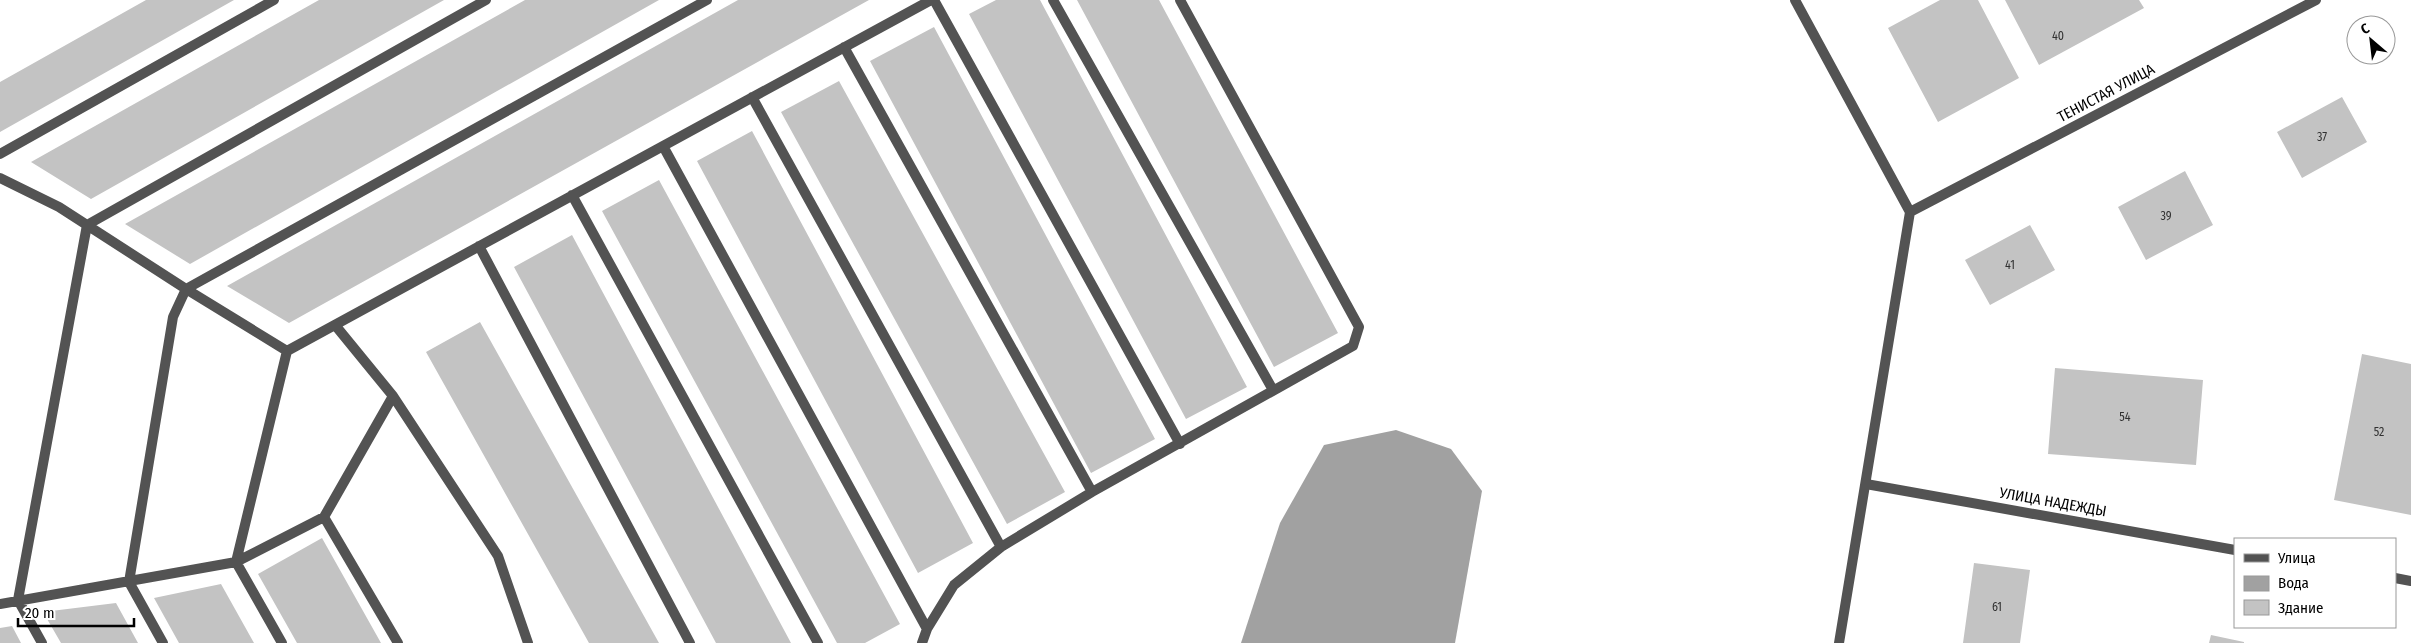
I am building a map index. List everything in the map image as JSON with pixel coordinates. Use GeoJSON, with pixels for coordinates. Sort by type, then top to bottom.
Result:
{"type":"FeatureCollection","features":[{"type":"Feature","properties":{"kind":"street"},"geometry":{"type":"LineString","coordinates":[[0,154],[274,0]]}},
{"type":"Feature","properties":{"kind":"street"},"geometry":{"type":"LineString","coordinates":[[87,225],[486,0]]}},
{"type":"Feature","properties":{"kind":"street"},"geometry":{"type":"LineString","coordinates":[[163,643],[129,582],[173,316],[186,290],[707,0]]}},
{"type":"Feature","properties":{"kind":"street"},"geometry":{"type":"LineString","coordinates":[[282,643],[236,562],[287,351],[933,0],[1180,444]]}},
{"type":"Feature","properties":{"kind":"street"},"geometry":{"type":"LineString","coordinates":[[1053,0],[1273,390]]}},
{"type":"Feature","properties":{"kind":"street"},"geometry":{"type":"LineString","coordinates":[[922,643],[927,629],[954,585],[1001,547],[1092,492],[1353,346],[1359,327],[1180,0]]}},
{"type":"Feature","properties":{"kind":"street"},"geometry":{"type":"LineString","coordinates":[[1795,0],[1910,212],[1839,643]]}},
{"type":"Feature","properties":{"kind":"street","name":"ТЕНИСТАЯ УЛИЦА"},"geometry":{"type":"LineString","coordinates":[[1910,212],[2316,0]]}},
{"type":"Feature","properties":{"kind":"street"},"geometry":{"type":"LineString","coordinates":[[844,47],[1092,492]]}},
{"type":"Feature","properties":{"kind":"street"},"geometry":{"type":"LineString","coordinates":[[752,97],[1001,547]]}},
{"type":"Feature","properties":{"kind":"street"},"geometry":{"type":"LineString","coordinates":[[663,146],[927,629]]}},
{"type":"Feature","properties":{"kind":"street"},"geometry":{"type":"LineString","coordinates":[[0,178],[60,207],[186,290],[287,351]]}},
{"type":"Feature","properties":{"kind":"street"},"geometry":{"type":"LineString","coordinates":[[572,195],[818,643]]}},
{"type":"Feature","properties":{"kind":"street"},"geometry":{"type":"LineString","coordinates":[[42,643],[18,600],[87,225]]}},
{"type":"Feature","properties":{"kind":"street"},"geometry":{"type":"LineString","coordinates":[[479,246],[690,643]]}},
{"type":"Feature","properties":{"kind":"street"},"geometry":{"type":"LineString","coordinates":[[335,325],[393,396],[498,556],[528,643]]}},
{"type":"Feature","properties":{"kind":"street"},"geometry":{"type":"LineString","coordinates":[[0,604],[236,562],[324,517],[393,396]]}},
{"type":"Feature","properties":{"kind":"street","name":"УЛИЦА НАДЕЖДЫ"},"geometry":{"type":"LineString","coordinates":[[1866,484],[2234,550]]}},
{"type":"Feature","properties":{"kind":"street"},"geometry":{"type":"LineString","coordinates":[[324,517],[398,643]]}},
{"type":"Feature","properties":{"kind":"street"},"geometry":{"type":"LineString","coordinates":[[2396,578],[2411,581]]}},
{"type":"Feature","properties":{"kind":"water"},"geometry":{"type":"Polygon","coordinates":[[[1396,430],[1451,449],[1482,491],[1455,643],[1241,643],[1280,523],[1324,445],[1396,430]]]}},
{"type":"Feature","properties":{"kind":"building"},"geometry":{"type":"Polygon","coordinates":[[[146,0],[234,0],[0,132],[0,82],[146,0]]]}},
{"type":"Feature","properties":{"kind":"building"},"geometry":{"type":"Polygon","coordinates":[[[319,0],[444,0],[91,199],[31,162],[319,0]]]}},
{"type":"Feature","properties":{"kind":"building"},"geometry":{"type":"Polygon","coordinates":[[[525,0],[659,0],[190,264],[125,224],[525,0]]]}},
{"type":"Feature","properties":{"kind":"building"},"geometry":{"type":"Polygon","coordinates":[[[738,0],[869,0],[289,323],[227,286],[738,0]]]}},
{"type":"Feature","properties":{"kind":"building"},"geometry":{"type":"Polygon","coordinates":[[[996,0],[1040,0],[1247,387],[1186,419],[969,14],[996,0]]]}},
{"type":"Feature","properties":{"kind":"building"},"geometry":{"type":"Polygon","coordinates":[[[1077,0],[1159,0],[1338,333],[1274,367],[1077,0]]]}},
{"type":"Feature","properties":{"kind":"building"},"geometry":{"type":"Polygon","coordinates":[[[1940,0],[1978,0],[2019,78],[1938,122],[1888,28],[1940,0]]]}},
{"type":"Feature","properties":{"kind":"building"},"geometry":{"type":"Polygon","coordinates":[[[2005,0],[2139,0],[2144,8],[2039,65],[2005,0]]]}},
{"type":"Feature","properties":{"kind":"building"},"geometry":{"type":"Polygon","coordinates":[[[934,27],[1155,439],[1091,473],[870,61],[934,27]]]}},
{"type":"Feature","properties":{"kind":"building"},"geometry":{"type":"Polygon","coordinates":[[[839,81],[1065,492],[1007,524],[781,112],[839,81]]]}},
{"type":"Feature","properties":{"kind":"building"},"geometry":{"type":"Polygon","coordinates":[[[2342,97],[2367,142],[2302,178],[2277,132],[2342,97]]]}},
{"type":"Feature","properties":{"kind":"building"},"geometry":{"type":"Polygon","coordinates":[[[752,131],[973,543],[918,573],[697,161],[752,131]]]}},
{"type":"Feature","properties":{"kind":"building"},"geometry":{"type":"Polygon","coordinates":[[[2185,171],[2213,225],[2146,260],[2118,207],[2185,171]]]}},
{"type":"Feature","properties":{"kind":"building"},"geometry":{"type":"Polygon","coordinates":[[[659,180],[900,624],[865,643],[837,643],[602,211],[659,180]]]}},
{"type":"Feature","properties":{"kind":"building"},"geometry":{"type":"Polygon","coordinates":[[[2030,225],[2055,270],[1990,305],[1965,260],[2030,225]]]}},
{"type":"Feature","properties":{"kind":"building"},"geometry":{"type":"Polygon","coordinates":[[[572,235],[791,643],[716,643],[514,267],[572,235]]]}},
{"type":"Feature","properties":{"kind":"building"},"geometry":{"type":"Polygon","coordinates":[[[480,322],[659,643],[589,643],[426,352],[480,322]]]}},
{"type":"Feature","properties":{"kind":"building"},"geometry":{"type":"Polygon","coordinates":[[[2362,354],[2411,364],[2411,515],[2334,500],[2362,354]]]}},
{"type":"Feature","properties":{"kind":"building"},"geometry":{"type":"Polygon","coordinates":[[[2055,368],[2203,380],[2196,465],[2048,454],[2055,368]]]}},
{"type":"Feature","properties":{"kind":"building"},"geometry":{"type":"Polygon","coordinates":[[[322,538],[381,643],[297,643],[258,574],[322,538]]]}},
{"type":"Feature","properties":{"kind":"building"},"geometry":{"type":"Polygon","coordinates":[[[1974,563],[2030,570],[2020,643],[1963,643],[1974,563]]]}},
{"type":"Feature","properties":{"kind":"building"},"geometry":{"type":"Polygon","coordinates":[[[221,584],[254,643],[179,643],[154,598],[221,584]]]}},
{"type":"Feature","properties":{"kind":"building"},"geometry":{"type":"Polygon","coordinates":[[[116,603],[138,643],[61,643],[43,612],[116,603]]]}},
{"type":"Feature","properties":{"kind":"building"},"geometry":{"type":"Polygon","coordinates":[[[12,626],[21,643],[0,643],[0,628],[12,626]]]}},
{"type":"Feature","properties":{"kind":"building"},"geometry":{"type":"Polygon","coordinates":[[[2211,635],[2244,642],[2244,643],[2209,643],[2211,635]]]}}]}
